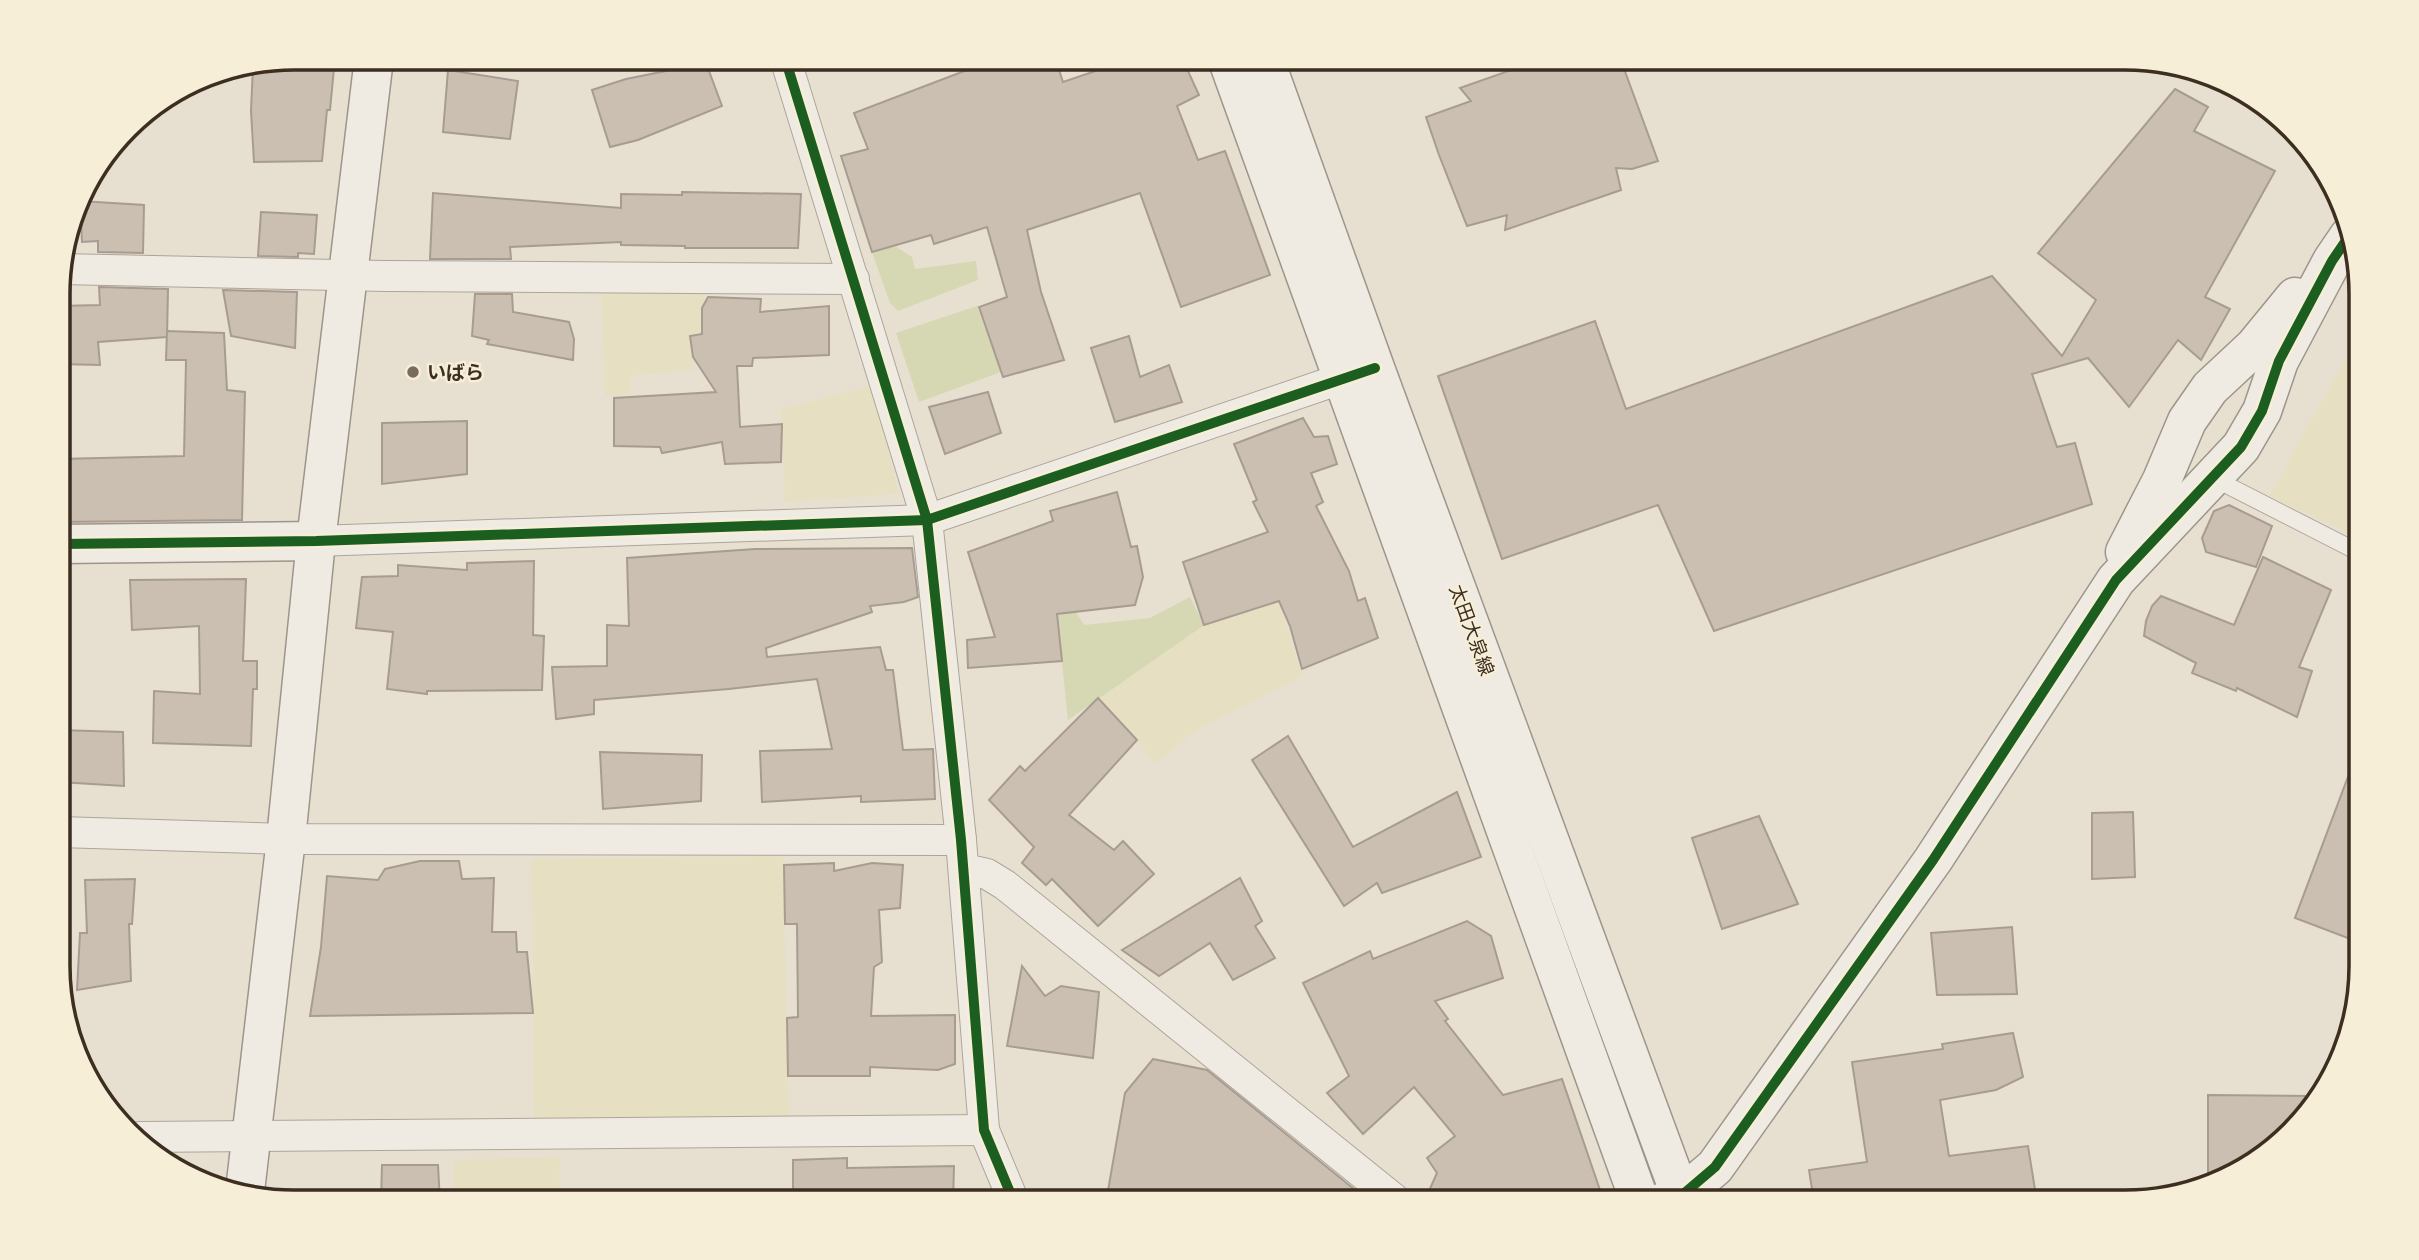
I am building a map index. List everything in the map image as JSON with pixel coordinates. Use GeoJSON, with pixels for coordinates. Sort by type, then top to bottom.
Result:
{"type":"FeatureCollection","features":[{"type":"Feature","properties":{"kind":"street"},"geometry":{"type":"LineString","coordinates":[[246,1184],[286,839],[316,541],[373,70]]}},
{"type":"Feature","properties":{"kind":"street"},"geometry":{"type":"LineString","coordinates":[[789,70],[927,520],[963,855],[984,1130],[1009,1190]]}},
{"type":"Feature","properties":{"kind":"street","name":"太田大泉線"},"geometry":{"type":"LineString","coordinates":[[1232,70],[1358,373],[1671,1190]]}},
{"type":"Feature","properties":{"kind":"street","name":"太田大泉線"},"geometry":{"type":"LineString","coordinates":[[1268,70],[1358,373],[1636,1190]]}},
{"type":"Feature","properties":{"kind":"street"},"geometry":{"type":"LineString","coordinates":[[1687,1190],[1715,1167],[1933,860],[2116,580],[2241,447],[2262,411],[2279,361],[2340,248]]}},
{"type":"Feature","properties":{"kind":"street"},"geometry":{"type":"LineString","coordinates":[[2116,580],[2127,545],[2162,480],[2187,421],[2210,387],[2253,347],[2340,248]]}},
{"type":"Feature","properties":{"kind":"street"},"geometry":{"type":"LineString","coordinates":[[71,269],[348,275],[854,279]]}},
{"type":"Feature","properties":{"kind":"street"},"geometry":{"type":"LineString","coordinates":[[70,544],[316,541],[927,520],[1358,373]]}},
{"type":"Feature","properties":{"kind":"street"},"geometry":{"type":"LineString","coordinates":[[70,832],[963,855],[1005,885],[1383,1190]]}},
{"type":"Feature","properties":{"kind":"street"},"geometry":{"type":"LineString","coordinates":[[150,1137],[984,1130]]}},
{"type":"Feature","properties":{"kind":"lane"},"geometry":{"type":"LineString","coordinates":[[2213,478],[2349,548]]}},
{"type":"Feature","properties":{"kind":"shaded area"},"geometry":{"type":"Polygon","coordinates":[[[601,288],[706,290],[702,334],[690,337],[694,370],[631,376],[631,394],[605,396],[601,288]]]}},
{"type":"Feature","properties":{"kind":"shaded area"},"geometry":{"type":"Polygon","coordinates":[[[2349,353],[2349,533],[2269,496],[2349,353]]]}},
{"type":"Feature","properties":{"kind":"shaded area"},"geometry":{"type":"Polygon","coordinates":[[[872,386],[899,494],[785,502],[781,409],[872,386]]]}},
{"type":"Feature","properties":{"kind":"shaded area"},"geometry":{"type":"Polygon","coordinates":[[[1279,602],[1302,676],[1195,731],[1155,764],[1098,698],[1204,625],[1279,602]]]}},
{"type":"Feature","properties":{"kind":"shaded area"},"geometry":{"type":"Polygon","coordinates":[[[783,856],[789,1117],[534,1120],[531,859],[783,856]]]}},
{"type":"Feature","properties":{"kind":"shaded area"},"geometry":{"type":"Polygon","coordinates":[[[560,1157],[559,1190],[454,1190],[453,1160],[560,1157]]]}},
{"type":"Feature","properties":{"kind":"green space"},"geometry":{"type":"Polygon","coordinates":[[[895,246],[912,257],[915,269],[976,261],[978,280],[898,311],[890,303],[872,252],[895,246]]]}},
{"type":"Feature","properties":{"kind":"green space"},"geometry":{"type":"Polygon","coordinates":[[[977,306],[1001,372],[919,402],[896,333],[977,306]]]}},
{"type":"Feature","properties":{"kind":"green space"},"geometry":{"type":"Polygon","coordinates":[[[1190,597],[1204,625],[1068,720],[1057,615],[1076,612],[1084,625],[1150,618],[1190,597]]]}},
{"type":"Feature","properties":{"kind":"building"},"geometry":{"type":"Polygon","coordinates":[[[279,70],[334,70],[322,161],[254,162],[251,111],[253,74],[279,70]]]}},
{"type":"Feature","properties":{"kind":"building"},"geometry":{"type":"Polygon","coordinates":[[[448,70],[518,81],[510,139],[443,132],[448,70]]]}},
{"type":"Feature","properties":{"kind":"building"},"geometry":{"type":"Polygon","coordinates":[[[671,70],[709,70],[722,106],[638,140],[610,147],[592,90],[626,79],[671,70]]]}},
{"type":"Feature","properties":{"kind":"building"},"geometry":{"type":"Polygon","coordinates":[[[967,70],[1059,70],[1063,82],[1098,70],[1188,70],[1199,95],[1177,106],[1198,160],[1225,151],[1270,275],[1181,307],[1140,193],[1027,230],[1041,292],[1064,360],[1003,377],[979,307],[1007,297],[987,227],[934,244],[931,235],[872,252],[841,156],[868,149],[854,113],[967,70]]]}},
{"type":"Feature","properties":{"kind":"building"},"geometry":{"type":"Polygon","coordinates":[[[1511,70],[1624,70],[1658,161],[1632,169],[1616,168],[1621,190],[1505,230],[1507,215],[1467,226],[1426,117],[1471,101],[1460,88],[1511,70]]]}},
{"type":"Feature","properties":{"kind":"building"},"geometry":{"type":"Polygon","coordinates":[[[2175,89],[2208,107],[2194,131],[2275,171],[2205,297],[2230,309],[2201,360],[2178,340],[2129,407],[2088,358],[2032,374],[2057,447],[2075,443],[2092,504],[1714,631],[1658,505],[1502,559],[1438,376],[1595,321],[1626,409],[1992,276],[2062,356],[2096,300],[2038,253],[2175,89]]]}},
{"type":"Feature","properties":{"kind":"building"},"geometry":{"type":"Polygon","coordinates":[[[682,192],[801,194],[798,248],[685,248],[621,245],[621,242],[510,247],[511,259],[430,259],[433,193],[621,208],[621,194],[682,195],[682,192]]]}},
{"type":"Feature","properties":{"kind":"building"},"geometry":{"type":"Polygon","coordinates":[[[90,202],[144,205],[143,253],[98,252],[98,241],[82,242],[81,226],[90,202]]]}},
{"type":"Feature","properties":{"kind":"building"},"geometry":{"type":"Polygon","coordinates":[[[261,212],[317,215],[314,254],[298,253],[298,257],[258,256],[261,212]]]}},
{"type":"Feature","properties":{"kind":"building"},"geometry":{"type":"Polygon","coordinates":[[[99,287],[168,289],[167,337],[98,342],[100,365],[70,364],[70,306],[100,305],[99,287]]]}},
{"type":"Feature","properties":{"kind":"building"},"geometry":{"type":"Polygon","coordinates":[[[223,290],[297,292],[295,348],[231,336],[223,290]]]}},
{"type":"Feature","properties":{"kind":"building"},"geometry":{"type":"Polygon","coordinates":[[[475,294],[512,294],[513,312],[569,322],[574,339],[573,360],[487,344],[489,340],[472,336],[475,294]]]}},
{"type":"Feature","properties":{"kind":"building"},"geometry":{"type":"Polygon","coordinates":[[[708,297],[761,299],[760,312],[829,306],[829,355],[753,358],[752,366],[737,366],[740,427],[782,424],[781,462],[725,464],[722,442],[662,453],[660,447],[614,446],[614,398],[716,392],[693,357],[690,336],[702,334],[702,308],[708,297]]]}},
{"type":"Feature","properties":{"kind":"building"},"geometry":{"type":"Polygon","coordinates":[[[167,331],[224,333],[227,390],[245,392],[242,520],[70,522],[70,459],[184,456],[186,360],[166,360],[167,331]]]}},
{"type":"Feature","properties":{"kind":"building"},"geometry":{"type":"Polygon","coordinates":[[[1129,336],[1140,377],[1169,365],[1182,402],[1115,422],[1091,348],[1129,336]]]}},
{"type":"Feature","properties":{"kind":"building"},"geometry":{"type":"Polygon","coordinates":[[[988,392],[1001,433],[945,454],[929,407],[988,392]]]}},
{"type":"Feature","properties":{"kind":"building"},"geometry":{"type":"Polygon","coordinates":[[[1303,418],[1314,437],[1328,436],[1337,464],[1311,473],[1323,502],[1316,506],[1349,571],[1358,601],[1365,598],[1378,638],[1302,669],[1290,626],[1279,601],[1204,625],[1183,562],[1268,532],[1253,502],[1257,500],[1234,444],[1303,418]]]}},
{"type":"Feature","properties":{"kind":"building"},"geometry":{"type":"Polygon","coordinates":[[[467,421],[467,474],[382,484],[382,423],[467,421]]]}},
{"type":"Feature","properties":{"kind":"building"},"geometry":{"type":"Polygon","coordinates":[[[1117,492],[1131,547],[1137,546],[1143,577],[1135,605],[1057,614],[1062,661],[968,668],[967,640],[995,637],[968,552],[1053,521],[1050,511],[1117,492]]]}},
{"type":"Feature","properties":{"kind":"building"},"geometry":{"type":"Polygon","coordinates":[[[2229,505],[2272,526],[2256,567],[2206,552],[2202,538],[2214,511],[2229,505]]]}},
{"type":"Feature","properties":{"kind":"building"},"geometry":{"type":"Polygon","coordinates":[[[912,548],[918,597],[904,602],[870,606],[872,612],[766,648],[767,657],[880,647],[886,670],[893,670],[903,750],[933,749],[935,799],[861,802],[861,796],[762,802],[760,751],[832,749],[817,679],[594,700],[594,714],[556,719],[552,667],[607,666],[607,625],[629,626],[627,558],[755,549],[912,548]]]}},
{"type":"Feature","properties":{"kind":"building"},"geometry":{"type":"Polygon","coordinates":[[[2263,557],[2331,590],[2299,667],[2312,671],[2297,717],[2237,688],[2236,691],[2192,673],[2196,663],[2144,636],[2152,606],[2161,596],[2234,625],[2263,557]]]}},
{"type":"Feature","properties":{"kind":"building"},"geometry":{"type":"Polygon","coordinates":[[[534,561],[533,635],[544,636],[542,690],[427,691],[427,694],[387,689],[393,632],[356,628],[362,577],[398,576],[398,565],[467,570],[467,563],[534,561]]]}},
{"type":"Feature","properties":{"kind":"building"},"geometry":{"type":"Polygon","coordinates":[[[246,579],[243,661],[257,661],[251,746],[153,743],[154,691],[200,694],[199,626],[132,630],[130,580],[246,579]]]}},
{"type":"Feature","properties":{"kind":"building"},"geometry":{"type":"Polygon","coordinates":[[[1098,698],[1137,740],[1069,815],[1114,850],[1123,841],[1154,874],[1098,926],[1052,879],[1046,885],[1022,863],[1034,847],[989,800],[1020,766],[1025,771],[1098,698]]]}},
{"type":"Feature","properties":{"kind":"building"},"geometry":{"type":"Polygon","coordinates":[[[70,730],[123,732],[124,786],[70,783],[70,730]]]}},
{"type":"Feature","properties":{"kind":"building"},"geometry":{"type":"Polygon","coordinates":[[[1288,736],[1353,847],[1457,792],[1481,857],[1382,893],[1377,883],[1344,906],[1252,760],[1288,736]]]}},
{"type":"Feature","properties":{"kind":"building"},"geometry":{"type":"Polygon","coordinates":[[[600,752],[702,755],[701,801],[603,809],[600,752]]]}},
{"type":"Feature","properties":{"kind":"building"},"geometry":{"type":"Polygon","coordinates":[[[2349,774],[2349,938],[2295,918],[2349,774]]]}},
{"type":"Feature","properties":{"kind":"building"},"geometry":{"type":"Polygon","coordinates":[[[2133,812],[2135,877],[2092,879],[2092,813],[2133,812]]]}},
{"type":"Feature","properties":{"kind":"building"},"geometry":{"type":"Polygon","coordinates":[[[1759,816],[1798,904],[1722,929],[1692,838],[1759,816]]]}},
{"type":"Feature","properties":{"kind":"building"},"geometry":{"type":"Polygon","coordinates":[[[420,861],[459,861],[462,879],[494,878],[492,932],[516,932],[517,952],[527,952],[533,1013],[310,1016],[321,947],[327,876],[378,880],[385,869],[420,861]]]}},
{"type":"Feature","properties":{"kind":"building"},"geometry":{"type":"Polygon","coordinates":[[[834,863],[834,871],[872,863],[903,865],[900,908],[879,910],[882,962],[874,967],[871,1016],[955,1015],[955,1064],[938,1070],[870,1067],[870,1076],[788,1076],[787,1018],[798,1017],[797,924],[785,924],[784,865],[834,863]]]}},
{"type":"Feature","properties":{"kind":"building"},"geometry":{"type":"Polygon","coordinates":[[[1240,878],[1262,921],[1255,926],[1275,958],[1233,980],[1210,943],[1159,976],[1122,950],[1240,878]]]}},
{"type":"Feature","properties":{"kind":"building"},"geometry":{"type":"Polygon","coordinates":[[[135,879],[132,924],[129,924],[131,981],[77,990],[80,933],[87,933],[85,880],[135,879]]]}},
{"type":"Feature","properties":{"kind":"building"},"geometry":{"type":"Polygon","coordinates":[[[1467,921],[1491,936],[1503,978],[1435,1001],[1448,1019],[1445,1021],[1503,1095],[1562,1079],[1600,1190],[1429,1190],[1437,1173],[1427,1158],[1455,1136],[1414,1087],[1363,1134],[1327,1093],[1349,1076],[1303,983],[1370,951],[1373,959],[1467,921]]]}},
{"type":"Feature","properties":{"kind":"building"},"geometry":{"type":"Polygon","coordinates":[[[2012,927],[2017,994],[1937,995],[1931,933],[2012,927]]]}},
{"type":"Feature","properties":{"kind":"building"},"geometry":{"type":"Polygon","coordinates":[[[1022,966],[1045,996],[1061,986],[1099,992],[1093,1058],[1007,1046],[1022,966]]]}},
{"type":"Feature","properties":{"kind":"building"},"geometry":{"type":"Polygon","coordinates":[[[2013,1033],[2023,1077],[1996,1090],[1940,1100],[1949,1156],[2028,1146],[2035,1190],[1812,1190],[1809,1170],[1867,1162],[1852,1062],[1943,1049],[1942,1044],[2013,1033]]]}},
{"type":"Feature","properties":{"kind":"building"},"geometry":{"type":"Polygon","coordinates":[[[1153,1059],[1207,1070],[1355,1190],[1108,1190],[1125,1093],[1153,1059]]]}},
{"type":"Feature","properties":{"kind":"building"},"geometry":{"type":"Polygon","coordinates":[[[2208,1095],[2307,1096],[2273,1134],[2249,1152],[2208,1174],[2208,1095]]]}},
{"type":"Feature","properties":{"kind":"building"},"geometry":{"type":"Polygon","coordinates":[[[847,1158],[847,1168],[954,1166],[953,1190],[793,1190],[793,1160],[847,1158]]]}},
{"type":"Feature","properties":{"kind":"building"},"geometry":{"type":"Polygon","coordinates":[[[382,1165],[438,1165],[439,1190],[381,1190],[382,1165]]]}},
{"type":"Feature","properties":{"kind":"cycle path"},"geometry":{"type":"LineString","coordinates":[[789,70],[927,520],[961,840],[984,1130],[1009,1190]]}},
{"type":"Feature","properties":{"kind":"cycle path"},"geometry":{"type":"LineString","coordinates":[[1688,1190],[1715,1167],[1933,860],[2116,580],[2241,447],[2262,411],[2279,361],[2343,245]]}},
{"type":"Feature","properties":{"kind":"cycle path"},"geometry":{"type":"LineString","coordinates":[[70,544],[316,541],[927,520],[1375,368]]}},
{"type":"Feature","properties":{"kind":"place","name":"いばら"},"geometry":{"type":"Point","coordinates":[413,372]}}]}
